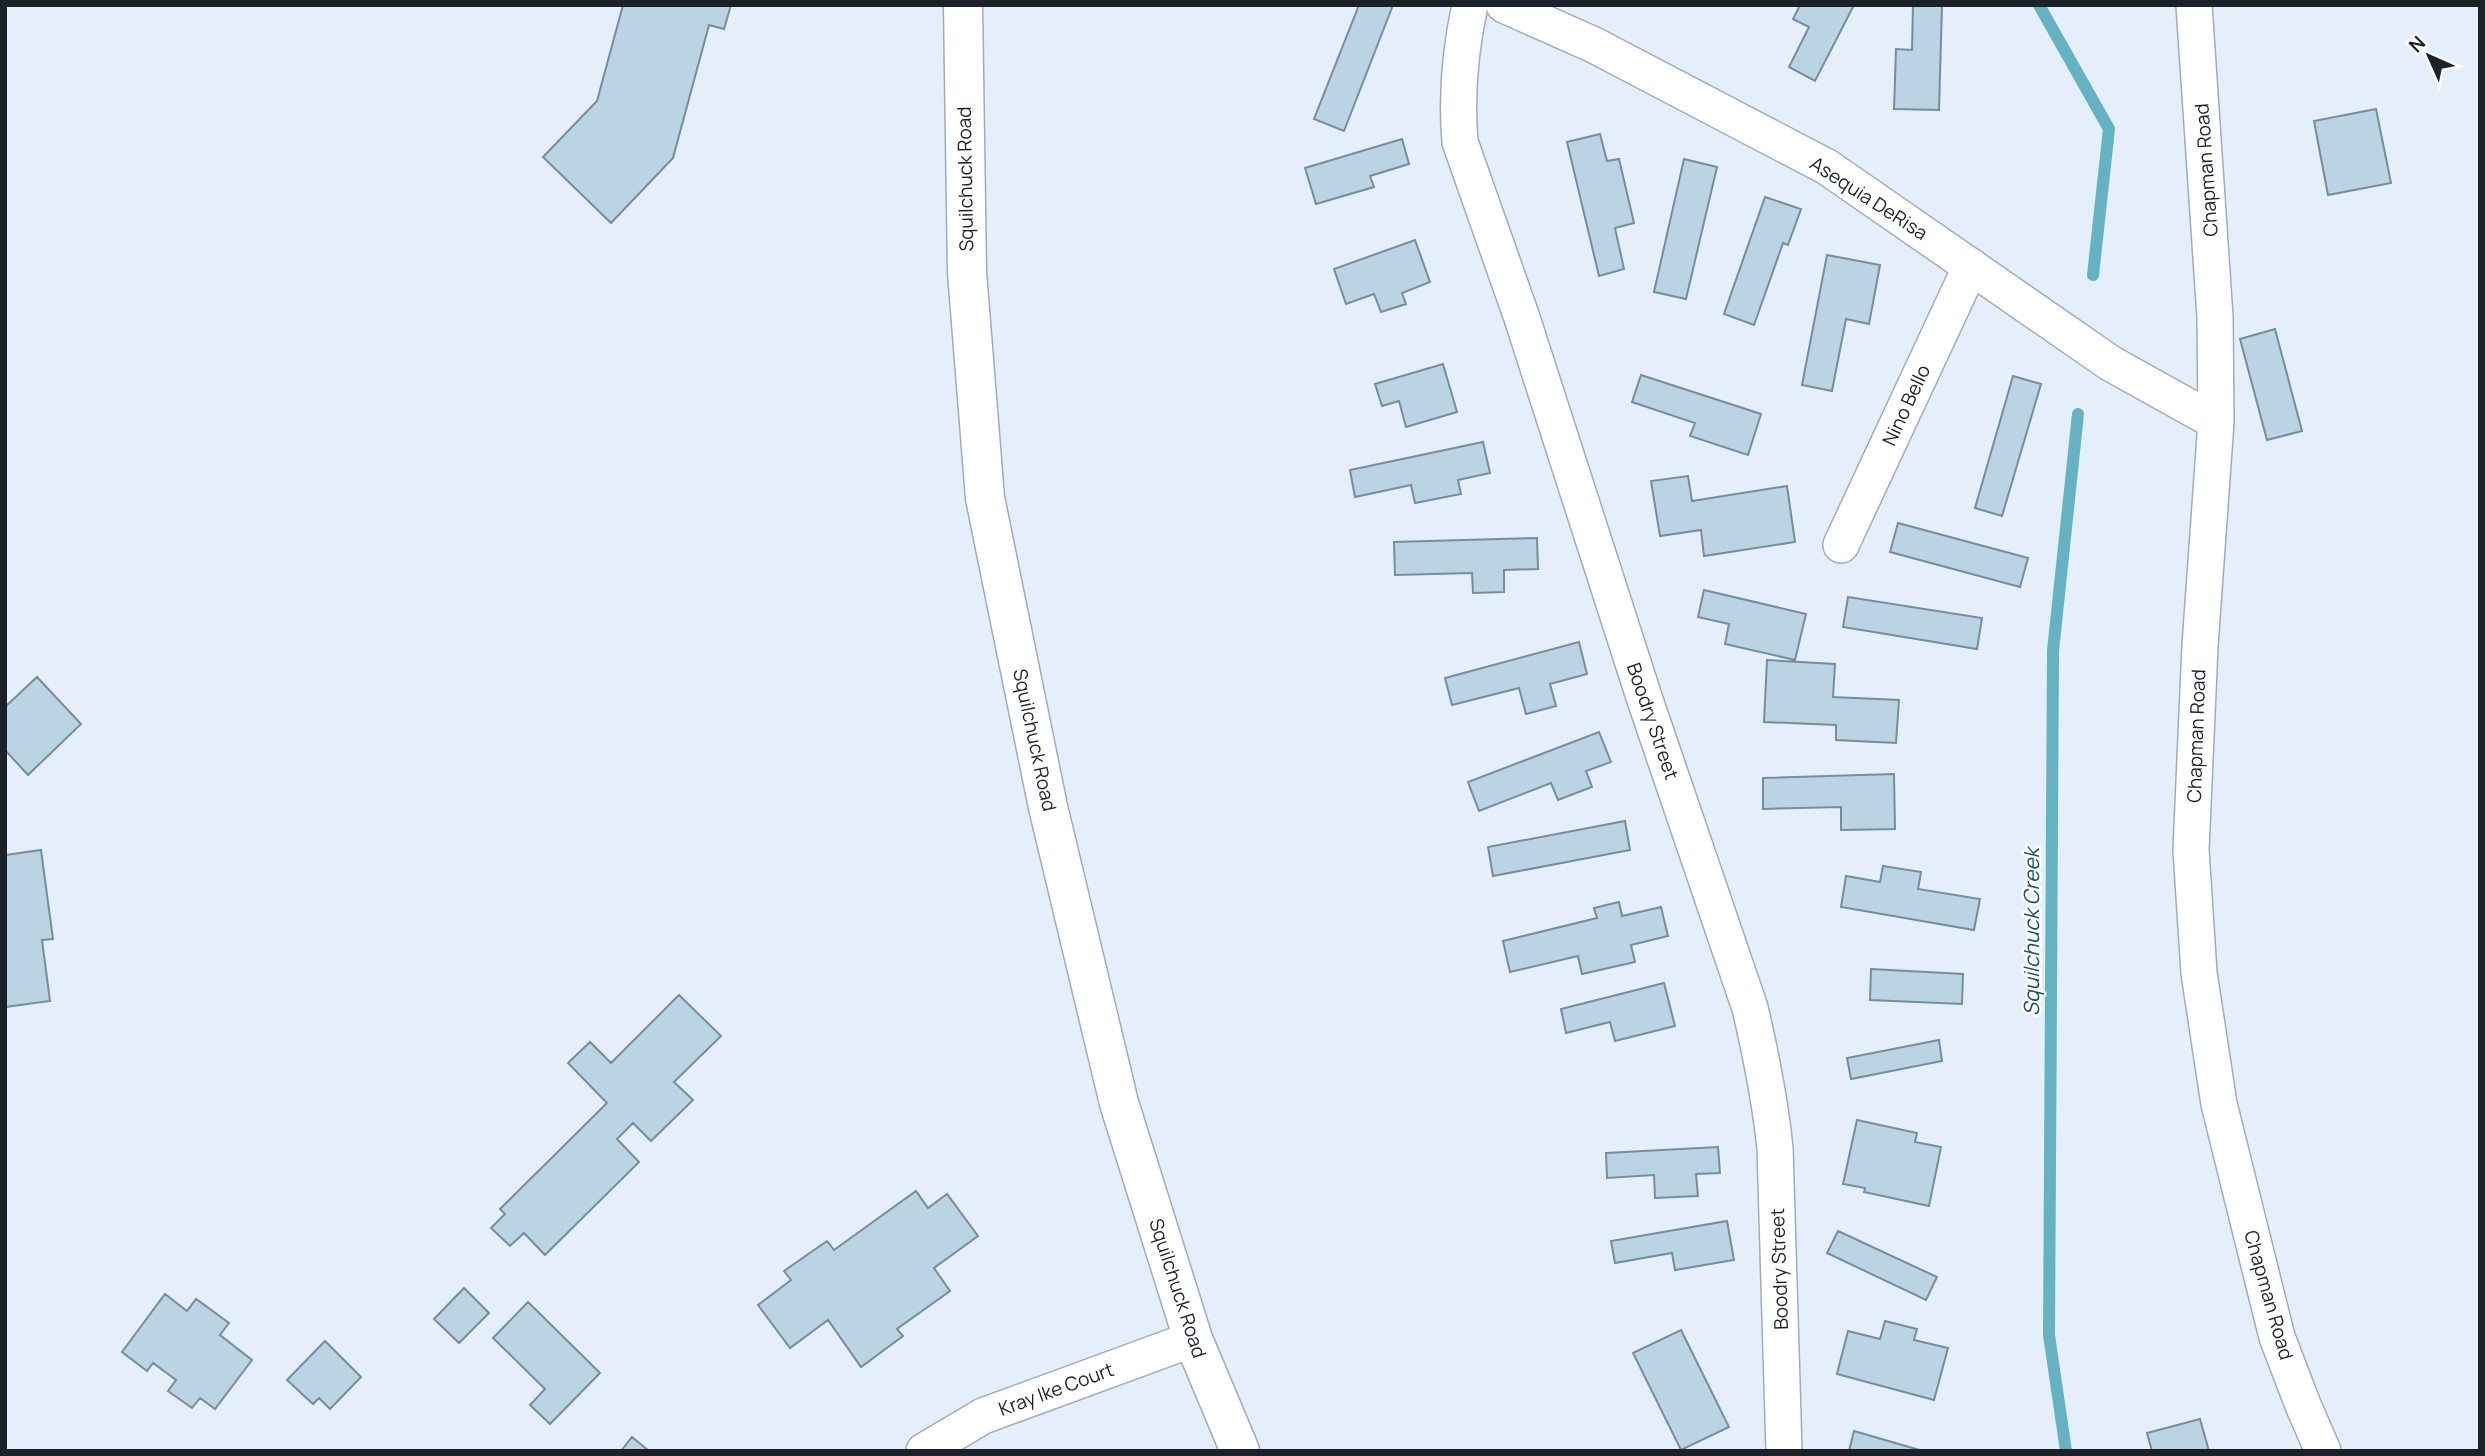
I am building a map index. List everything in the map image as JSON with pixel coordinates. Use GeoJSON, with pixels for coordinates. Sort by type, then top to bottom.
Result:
{"type":"FeatureCollection","features":[{"type":"Feature","properties":{"kind":"main road","name":"Squilchuck Road"},"geometry":{"type":"LineString","coordinates":[[963,5],[967,272],[985,498],[1048,807],[1116,1090],[1193,1339],[1240,1451]]}},
{"type":"Feature","properties":{"kind":"street","name":"Boodry Street"},"geometry":{"type":"LineString","coordinates":[[1470,5],[1461,49],[1457,111],[1460,142],[1522,318],[1645,700],[1750,1008],[1761,1056],[1775,1148],[1784,1451]]}},
{"type":"Feature","properties":{"kind":"street","name":"Asequia DeRisa"},"geometry":{"type":"LineString","coordinates":[[1504,5],[1594,46],[1827,167],[2109,363],[2216,422]]}},
{"type":"Feature","properties":{"kind":"street","name":"Chapman Road"},"geometry":{"type":"LineString","coordinates":[[2194,5],[2215,317],[2216,422],[2200,646],[2191,850],[2199,973],[2219,1104],[2277,1337],[2323,1451]]}},
{"type":"Feature","properties":{"kind":"street","name":"Nino Bello"},"geometry":{"type":"LineString","coordinates":[[1842,545],[1971,266]]}},
{"type":"Feature","properties":{"kind":"street","name":"Kray Ike Court"},"geometry":{"type":"LineString","coordinates":[[924,1451],[984,1416],[1193,1339]]}},
{"type":"Feature","properties":{"kind":"building"},"geometry":{"type":"Polygon","coordinates":[[[623,5],[731,5],[724,29],[709,25],[673,158],[611,223],[543,157],[597,101],[623,5]]]}},
{"type":"Feature","properties":{"kind":"building"},"geometry":{"type":"Polygon","coordinates":[[[1359,5],[1393,5],[1344,131],[1314,119],[1359,5]]]}},
{"type":"Feature","properties":{"kind":"building"},"geometry":{"type":"Polygon","coordinates":[[[1800,5],[1854,5],[1815,81],[1789,67],[1809,27],[1793,19],[1800,5]]]}},
{"type":"Feature","properties":{"kind":"building"},"geometry":{"type":"Polygon","coordinates":[[[1913,5],[1942,5],[1939,110],[1894,109],[1896,49],[1912,50],[1913,5]]]}},
{"type":"Feature","properties":{"kind":"building"},"geometry":{"type":"Polygon","coordinates":[[[2376,109],[2391,183],[2328,195],[2314,121],[2376,109]]]}},
{"type":"Feature","properties":{"kind":"building"},"geometry":{"type":"Polygon","coordinates":[[[1600,134],[1607,161],[1619,159],[1634,223],[1615,228],[1624,269],[1599,276],[1567,142],[1600,134]]]}},
{"type":"Feature","properties":{"kind":"building"},"geometry":{"type":"Polygon","coordinates":[[[1402,139],[1409,164],[1370,176],[1374,187],[1316,204],[1305,168],[1402,139]]]}},
{"type":"Feature","properties":{"kind":"building"},"geometry":{"type":"Polygon","coordinates":[[[1684,159],[1717,167],[1686,299],[1654,292],[1684,159]]]}},
{"type":"Feature","properties":{"kind":"building"},"geometry":{"type":"Polygon","coordinates":[[[1765,197],[1801,209],[1788,245],[1783,243],[1754,325],[1724,314],[1765,197]]]}},
{"type":"Feature","properties":{"kind":"building"},"geometry":{"type":"Polygon","coordinates":[[[1415,240],[1430,282],[1402,293],[1406,304],[1381,312],[1374,294],[1346,304],[1334,269],[1415,240]]]}},
{"type":"Feature","properties":{"kind":"building"},"geometry":{"type":"Polygon","coordinates":[[[1827,255],[1880,265],[1869,324],[1846,319],[1832,391],[1802,385],[1827,255]]]}},
{"type":"Feature","properties":{"kind":"building"},"geometry":{"type":"Polygon","coordinates":[[[2275,329],[2302,431],[2267,440],[2240,339],[2275,329]]]}},
{"type":"Feature","properties":{"kind":"building"},"geometry":{"type":"Polygon","coordinates":[[[1443,364],[1457,412],[1406,427],[1399,401],[1382,406],[1375,384],[1443,364]]]}},
{"type":"Feature","properties":{"kind":"building"},"geometry":{"type":"Polygon","coordinates":[[[1641,375],[1761,414],[1748,455],[1690,436],[1695,423],[1632,402],[1641,375]]]}},
{"type":"Feature","properties":{"kind":"building"},"geometry":{"type":"Polygon","coordinates":[[[2013,376],[2041,384],[2002,516],[1975,508],[2013,376]]]}},
{"type":"Feature","properties":{"kind":"building"},"geometry":{"type":"Polygon","coordinates":[[[1483,442],[1490,473],[1458,480],[1461,494],[1415,503],[1411,485],[1355,497],[1350,470],[1483,442]]]}},
{"type":"Feature","properties":{"kind":"building"},"geometry":{"type":"Polygon","coordinates":[[[1688,476],[1692,501],[1787,486],[1795,542],[1704,556],[1701,530],[1660,536],[1651,481],[1688,476]]]}},
{"type":"Feature","properties":{"kind":"building"},"geometry":{"type":"Polygon","coordinates":[[[1898,523],[2028,558],[2020,587],[1890,552],[1898,523]]]}},
{"type":"Feature","properties":{"kind":"building"},"geometry":{"type":"Polygon","coordinates":[[[1537,538],[1538,569],[1504,570],[1504,592],[1473,593],[1472,573],[1395,575],[1394,542],[1537,538]]]}},
{"type":"Feature","properties":{"kind":"building"},"geometry":{"type":"Polygon","coordinates":[[[1704,590],[1806,614],[1795,660],[1725,644],[1729,624],[1698,617],[1704,590]]]}},
{"type":"Feature","properties":{"kind":"building"},"geometry":{"type":"Polygon","coordinates":[[[1848,597],[1982,618],[1977,649],[1843,627],[1848,597]]]}},
{"type":"Feature","properties":{"kind":"building"},"geometry":{"type":"Polygon","coordinates":[[[1579,642],[1587,674],[1550,684],[1556,706],[1526,714],[1519,688],[1452,705],[1445,678],[1579,642]]]}},
{"type":"Feature","properties":{"kind":"building"},"geometry":{"type":"Polygon","coordinates":[[[1767,660],[1835,664],[1833,697],[1899,700],[1896,743],[1836,740],[1836,725],[1764,722],[1767,660]]]}},
{"type":"Feature","properties":{"kind":"building"},"geometry":{"type":"Polygon","coordinates":[[[37,677],[81,724],[28,775],[5,750],[5,707],[37,677]]]}},
{"type":"Feature","properties":{"kind":"building"},"geometry":{"type":"Polygon","coordinates":[[[1599,732],[1611,762],[1586,771],[1592,787],[1558,800],[1551,783],[1479,811],[1468,782],[1599,732]]]}},
{"type":"Feature","properties":{"kind":"building"},"geometry":{"type":"Polygon","coordinates":[[[1894,774],[1895,829],[1841,830],[1841,807],[1763,809],[1763,778],[1894,774]]]}},
{"type":"Feature","properties":{"kind":"building"},"geometry":{"type":"Polygon","coordinates":[[[1625,821],[1630,850],[1493,876],[1488,847],[1625,821]]]}},
{"type":"Feature","properties":{"kind":"building"},"geometry":{"type":"Polygon","coordinates":[[[41,850],[53,939],[42,940],[50,1001],[5,1007],[5,855],[41,850]]]}},
{"type":"Feature","properties":{"kind":"building"},"geometry":{"type":"Polygon","coordinates":[[[1883,866],[1921,872],[1918,889],[1980,899],[1974,930],[1841,907],[1846,876],[1880,882],[1883,866]]]}},
{"type":"Feature","properties":{"kind":"building"},"geometry":{"type":"Polygon","coordinates":[[[1619,902],[1622,916],[1661,907],[1668,936],[1631,945],[1635,962],[1582,974],[1578,956],[1510,972],[1503,941],[1597,918],[1594,908],[1619,902]]]}},
{"type":"Feature","properties":{"kind":"building"},"geometry":{"type":"Polygon","coordinates":[[[1871,969],[1963,974],[1962,1004],[1870,1000],[1871,969]]]}},
{"type":"Feature","properties":{"kind":"building"},"geometry":{"type":"Polygon","coordinates":[[[1664,983],[1675,1026],[1615,1041],[1610,1022],[1566,1033],[1561,1009],[1664,983]]]}},
{"type":"Feature","properties":{"kind":"building"},"geometry":{"type":"Polygon","coordinates":[[[679,995],[721,1036],[674,1082],[693,1100],[651,1141],[633,1123],[617,1139],[639,1162],[545,1255],[524,1233],[510,1246],[491,1228],[505,1214],[500,1209],[607,1103],[568,1063],[590,1042],[611,1063],[679,995]]]}},
{"type":"Feature","properties":{"kind":"building"},"geometry":{"type":"Polygon","coordinates":[[[1939,1040],[1942,1061],[1851,1079],[1847,1058],[1939,1040]]]}},
{"type":"Feature","properties":{"kind":"building"},"geometry":{"type":"Polygon","coordinates":[[[1857,1120],[1917,1133],[1915,1142],[1941,1147],[1929,1206],[1864,1192],[1865,1188],[1843,1184],[1857,1120]]]}},
{"type":"Feature","properties":{"kind":"building"},"geometry":{"type":"Polygon","coordinates":[[[1718,1147],[1720,1173],[1696,1174],[1698,1196],[1655,1198],[1654,1175],[1607,1178],[1606,1153],[1718,1147]]]}},
{"type":"Feature","properties":{"kind":"building"},"geometry":{"type":"Polygon","coordinates":[[[916,1191],[928,1208],[947,1194],[978,1236],[934,1268],[950,1291],[897,1329],[903,1336],[861,1367],[828,1320],[790,1348],[758,1305],[791,1280],[784,1271],[827,1241],[834,1250],[916,1191]]]}},
{"type":"Feature","properties":{"kind":"building"},"geometry":{"type":"Polygon","coordinates":[[[1727,1221],[1734,1260],[1675,1270],[1672,1253],[1615,1263],[1611,1241],[1727,1221]]]}},
{"type":"Feature","properties":{"kind":"building"},"geometry":{"type":"Polygon","coordinates":[[[1838,1231],[1937,1277],[1926,1300],[1827,1253],[1838,1231]]]}},
{"type":"Feature","properties":{"kind":"building"},"geometry":{"type":"Polygon","coordinates":[[[464,1288],[489,1313],[459,1343],[434,1319],[464,1288]]]}},
{"type":"Feature","properties":{"kind":"building"},"geometry":{"type":"Polygon","coordinates":[[[165,1294],[187,1311],[196,1299],[229,1323],[220,1335],[252,1360],[215,1409],[200,1398],[192,1408],[168,1391],[176,1380],[153,1363],[147,1371],[122,1352],[165,1294]]]}},
{"type":"Feature","properties":{"kind":"building"},"geometry":{"type":"Polygon","coordinates":[[[528,1302],[600,1373],[550,1424],[530,1405],[545,1389],[493,1338],[528,1302]]]}},
{"type":"Feature","properties":{"kind":"building"},"geometry":{"type":"Polygon","coordinates":[[[1885,1321],[1917,1329],[1914,1340],[1948,1348],[1934,1400],[1837,1374],[1848,1331],[1880,1339],[1885,1321]]]}},
{"type":"Feature","properties":{"kind":"building"},"geometry":{"type":"Polygon","coordinates":[[[1681,1330],[1729,1427],[1681,1450],[1633,1353],[1681,1330]]]}},
{"type":"Feature","properties":{"kind":"building"},"geometry":{"type":"Polygon","coordinates":[[[325,1341],[361,1377],[330,1409],[319,1398],[313,1404],[287,1380],[325,1341]]]}},
{"type":"Feature","properties":{"kind":"building"},"geometry":{"type":"Polygon","coordinates":[[[2200,1419],[2209,1451],[2152,1451],[2147,1433],[2200,1419]]]}},
{"type":"Feature","properties":{"kind":"building"},"geometry":{"type":"Polygon","coordinates":[[[1854,1431],[1923,1451],[1849,1451],[1854,1431]]]}},
{"type":"Feature","properties":{"kind":"building"},"geometry":{"type":"Polygon","coordinates":[[[632,1437],[649,1451],[621,1451],[632,1437]]]}},
{"type":"Feature","properties":{"kind":"waterway","name":"Squilchuck Creek"},"geometry":{"type":"LineString","coordinates":[[2039,5],[2109,129],[2093,275]]}},
{"type":"Feature","properties":{"kind":"waterway","name":"Squilchuck Creek"},"geometry":{"type":"LineString","coordinates":[[2066,1451],[2049,1335],[2053,651],[2078,414]]}}]}
